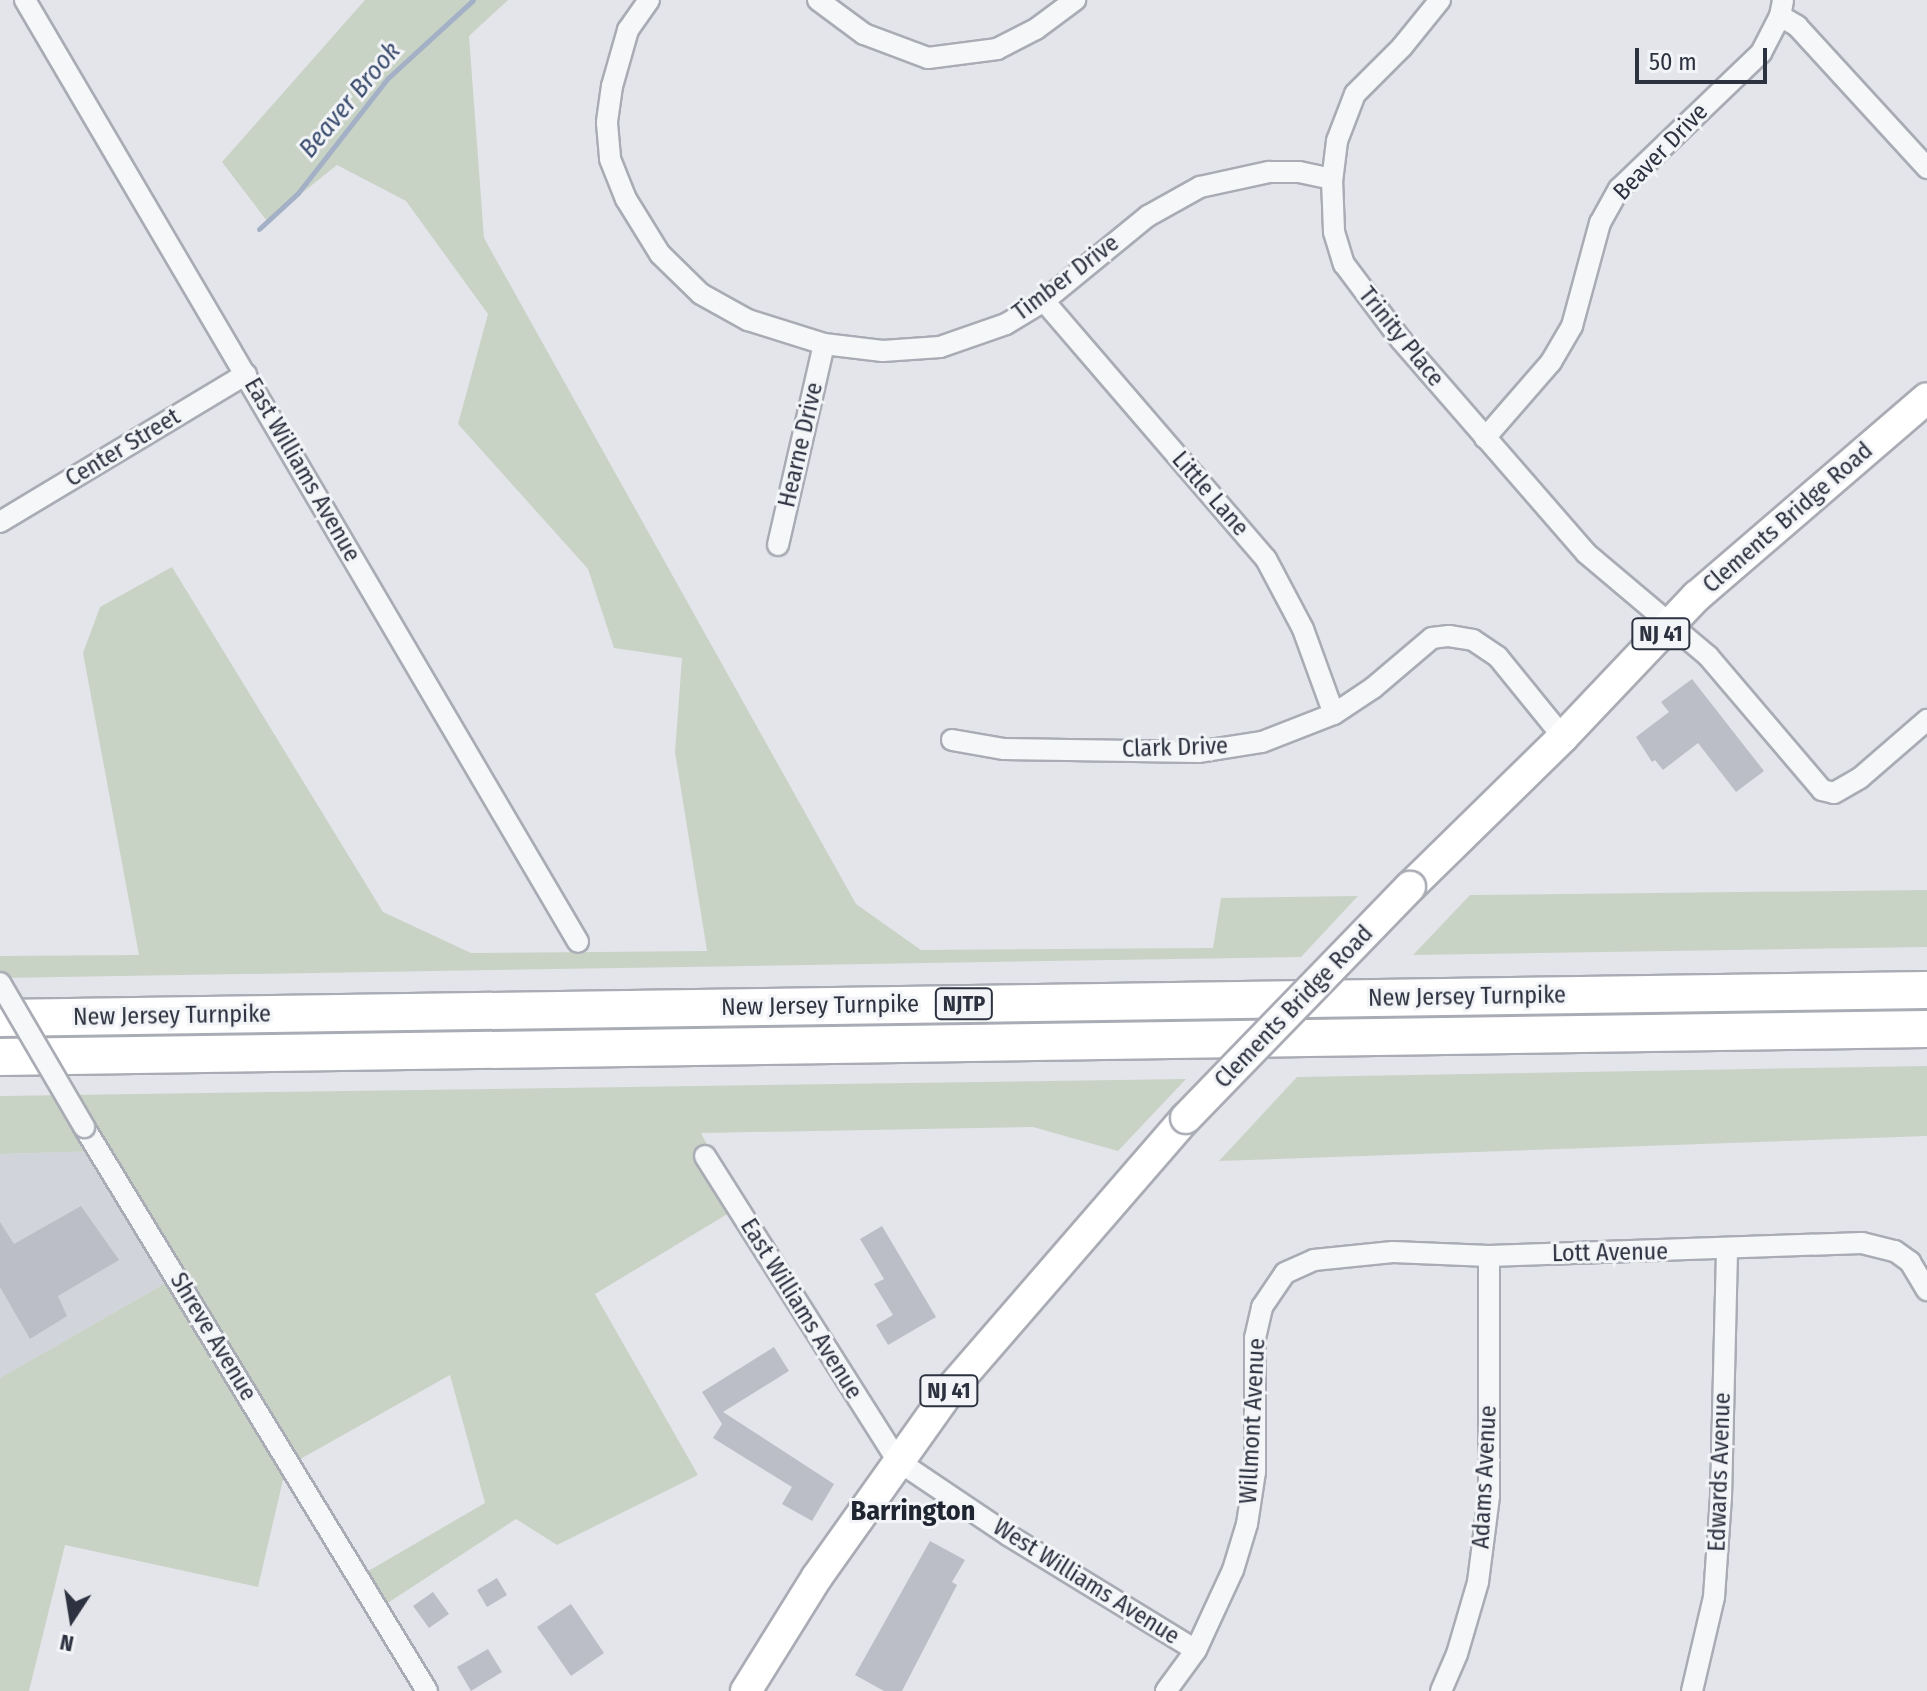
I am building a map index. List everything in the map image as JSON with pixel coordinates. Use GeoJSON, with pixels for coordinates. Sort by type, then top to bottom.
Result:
{"type":"FeatureCollection","features":[{"type":"Feature","properties":{"kind":"highway","name":"New Jersey Turnpike"},"geometry":{"type":"LineString","coordinates":[[0,1018],[1927,990]]}},
{"type":"Feature","properties":{"kind":"highway","name":"New Jersey Turnpike"},"geometry":{"type":"LineString","coordinates":[[0,1057],[1927,1029]]}},
{"type":"Feature","properties":{"kind":"main road","name":"Clements Bridge Road"},"geometry":{"type":"LineString","coordinates":[[746,1691],[817,1577],[950,1390],[1186,1118],[1410,887],[1563,737],[1697,596],[1927,398]]}},
{"type":"Feature","properties":{"kind":"street","name":"East Williams Avenue"},"geometry":{"type":"LineString","coordinates":[[25,0],[578,942]]}},
{"type":"Feature","properties":{"kind":"street","name":"Timber Drive"},"geometry":{"type":"LineString","coordinates":[[649,0],[628,30],[612,86],[607,123],[610,159],[626,199],[660,254],[701,294],[748,320],[824,344],[883,351],[940,347],[1006,324],[1044,301],[1148,216],[1200,187],[1269,172],[1299,172],[1332,179]]}},
{"type":"Feature","properties":{"kind":"street"},"geometry":{"type":"LineString","coordinates":[[818,0],[864,34],[928,58],[997,49],[1036,29],[1075,0]]}},
{"type":"Feature","properties":{"kind":"street","name":"Trinity Place"},"geometry":{"type":"LineString","coordinates":[[1440,0],[1402,47],[1355,94],[1337,141],[1332,179],[1334,232],[1344,264],[1401,340],[1586,553],[1708,656],[1813,783],[1834,793],[1860,778],[1927,720]]}},
{"type":"Feature","properties":{"kind":"street"},"geometry":{"type":"LineString","coordinates":[[1781,8],[1927,168]]}},
{"type":"Feature","properties":{"kind":"street","name":"Beaver Drive"},"geometry":{"type":"LineString","coordinates":[[1485,438],[1551,362],[1572,326],[1600,223],[1619,189],[1761,53],[1781,8]]}},
{"type":"Feature","properties":{"kind":"street","name":"Little Lane"},"geometry":{"type":"LineString","coordinates":[[1044,301],[1266,559],[1303,629],[1334,714]]}},
{"type":"Feature","properties":{"kind":"street","name":"Hearne Drive"},"geometry":{"type":"LineString","coordinates":[[778,545],[824,344]]}},
{"type":"Feature","properties":{"kind":"street","name":"Center Street"},"geometry":{"type":"LineString","coordinates":[[0,522],[246,374]]}},
{"type":"Feature","properties":{"kind":"street","name":"Clark Drive"},"geometry":{"type":"LineString","coordinates":[[952,740],[1004,749],[1198,752],[1262,742],[1334,714],[1373,688],[1432,638],[1449,636],[1473,640],[1498,657],[1563,737]]}},
{"type":"Feature","properties":{"kind":"street","name":"Shreve Avenue"},"geometry":{"type":"LineString","coordinates":[[0,983],[84,1127],[427,1691]]}},
{"type":"Feature","properties":{"kind":"street","name":"East Williams Avenue"},"geometry":{"type":"LineString","coordinates":[[705,1156],[898,1461]]}},
{"type":"Feature","properties":{"kind":"street","name":"Lott Avenue"},"geometry":{"type":"LineString","coordinates":[[1279,1281],[1285,1273],[1314,1260],[1393,1252],[1489,1256],[1862,1243],[1895,1251],[1910,1262],[1927,1290]]}},
{"type":"Feature","properties":{"kind":"street","name":"Edwards Avenue"},"geometry":{"type":"LineString","coordinates":[[1692,1691],[1714,1597],[1721,1497],[1727,1250]]}},
{"type":"Feature","properties":{"kind":"street","name":"Adams Avenue"},"geometry":{"type":"LineString","coordinates":[[1441,1691],[1457,1654],[1478,1582],[1489,1496],[1489,1256]]}},
{"type":"Feature","properties":{"kind":"street","name":"Willmont Avenue"},"geometry":{"type":"LineString","coordinates":[[1166,1691],[1196,1650],[1233,1570],[1247,1524],[1255,1472],[1255,1338],[1262,1307],[1279,1281]]}},
{"type":"Feature","properties":{"kind":"street","name":"West Williams Avenue"},"geometry":{"type":"LineString","coordinates":[[898,1461],[1008,1535],[1196,1650]]}},
{"type":"Feature","properties":{"kind":"shaded area"},"geometry":{"type":"Polygon","coordinates":[[[365,0],[508,0],[469,36],[484,238],[856,904],[921,950],[1213,948],[1221,898],[1358,896],[1301,957],[0,978],[0,956],[139,955],[83,653],[100,607],[172,567],[383,912],[471,953],[707,951],[675,752],[682,658],[614,648],[588,569],[458,424],[488,314],[406,201],[337,165],[267,221],[222,162],[365,0]]]}},
{"type":"Feature","properties":{"kind":"shaded area"},"geometry":{"type":"Polygon","coordinates":[[[1927,890],[1927,947],[1413,955],[1470,895],[1927,890]]]}},
{"type":"Feature","properties":{"kind":"shaded area"},"geometry":{"type":"Polygon","coordinates":[[[1927,1066],[1927,1136],[1219,1161],[1297,1077],[1927,1066]]]}},
{"type":"Feature","properties":{"kind":"shaded area"},"geometry":{"type":"Polygon","coordinates":[[[1186,1079],[1118,1151],[1033,1127],[701,1133],[739,1207],[595,1294],[698,1475],[557,1545],[516,1519],[377,1610],[358,1577],[485,1503],[450,1375],[286,1467],[258,1587],[65,1545],[29,1691],[0,1691],[0,1378],[176,1277],[102,1151],[0,1154],[0,1096],[1186,1079]]]}},
{"type":"Feature","properties":{"kind":"shaded area"},"geometry":{"type":"Polygon","coordinates":[[[102,1151],[176,1277],[0,1378],[0,1154],[102,1151]]]}},
{"type":"Feature","properties":{"kind":"building"},"geometry":{"type":"Polygon","coordinates":[[[1692,679],[1764,771],[1736,792],[1698,743],[1663,770],[1655,760],[1652,762],[1636,737],[1669,712],[1661,702],[1692,679]]]}},
{"type":"Feature","properties":{"kind":"building"},"geometry":{"type":"Polygon","coordinates":[[[81,1206],[119,1260],[58,1296],[67,1316],[30,1339],[0,1287],[0,1222],[14,1244],[81,1206]]]}},
{"type":"Feature","properties":{"kind":"building"},"geometry":{"type":"Polygon","coordinates":[[[882,1226],[936,1317],[888,1345],[876,1325],[893,1315],[874,1284],[884,1279],[860,1239],[882,1226]]]}},
{"type":"Feature","properties":{"kind":"building"},"geometry":{"type":"Polygon","coordinates":[[[774,1347],[789,1371],[723,1412],[834,1484],[812,1521],[782,1504],[792,1487],[713,1438],[722,1424],[702,1392],[774,1347]]]}},
{"type":"Feature","properties":{"kind":"building"},"geometry":{"type":"Polygon","coordinates":[[[930,1541],[965,1560],[952,1582],[957,1585],[902,1691],[884,1691],[855,1675],[930,1541]]]}},
{"type":"Feature","properties":{"kind":"building"},"geometry":{"type":"Polygon","coordinates":[[[497,1578],[507,1595],[487,1607],[477,1590],[497,1578]]]}},
{"type":"Feature","properties":{"kind":"building"},"geometry":{"type":"Polygon","coordinates":[[[433,1592],[449,1614],[429,1628],[413,1606],[433,1592]]]}},
{"type":"Feature","properties":{"kind":"building"},"geometry":{"type":"Polygon","coordinates":[[[571,1604],[604,1653],[571,1676],[537,1627],[571,1604]]]}},
{"type":"Feature","properties":{"kind":"building"},"geometry":{"type":"Polygon","coordinates":[[[488,1649],[502,1672],[471,1691],[457,1667],[488,1649]]]}},
{"type":"Feature","properties":{"kind":"waterway","name":"Beaver Brook"},"geometry":{"type":"LineString","coordinates":[[259,229],[298,193],[388,78],[473,0]]}},
{"type":"Feature","properties":{"kind":"district","name":"Barrington"},"geometry":{"type":"Point","coordinates":[913,1511]}}]}
